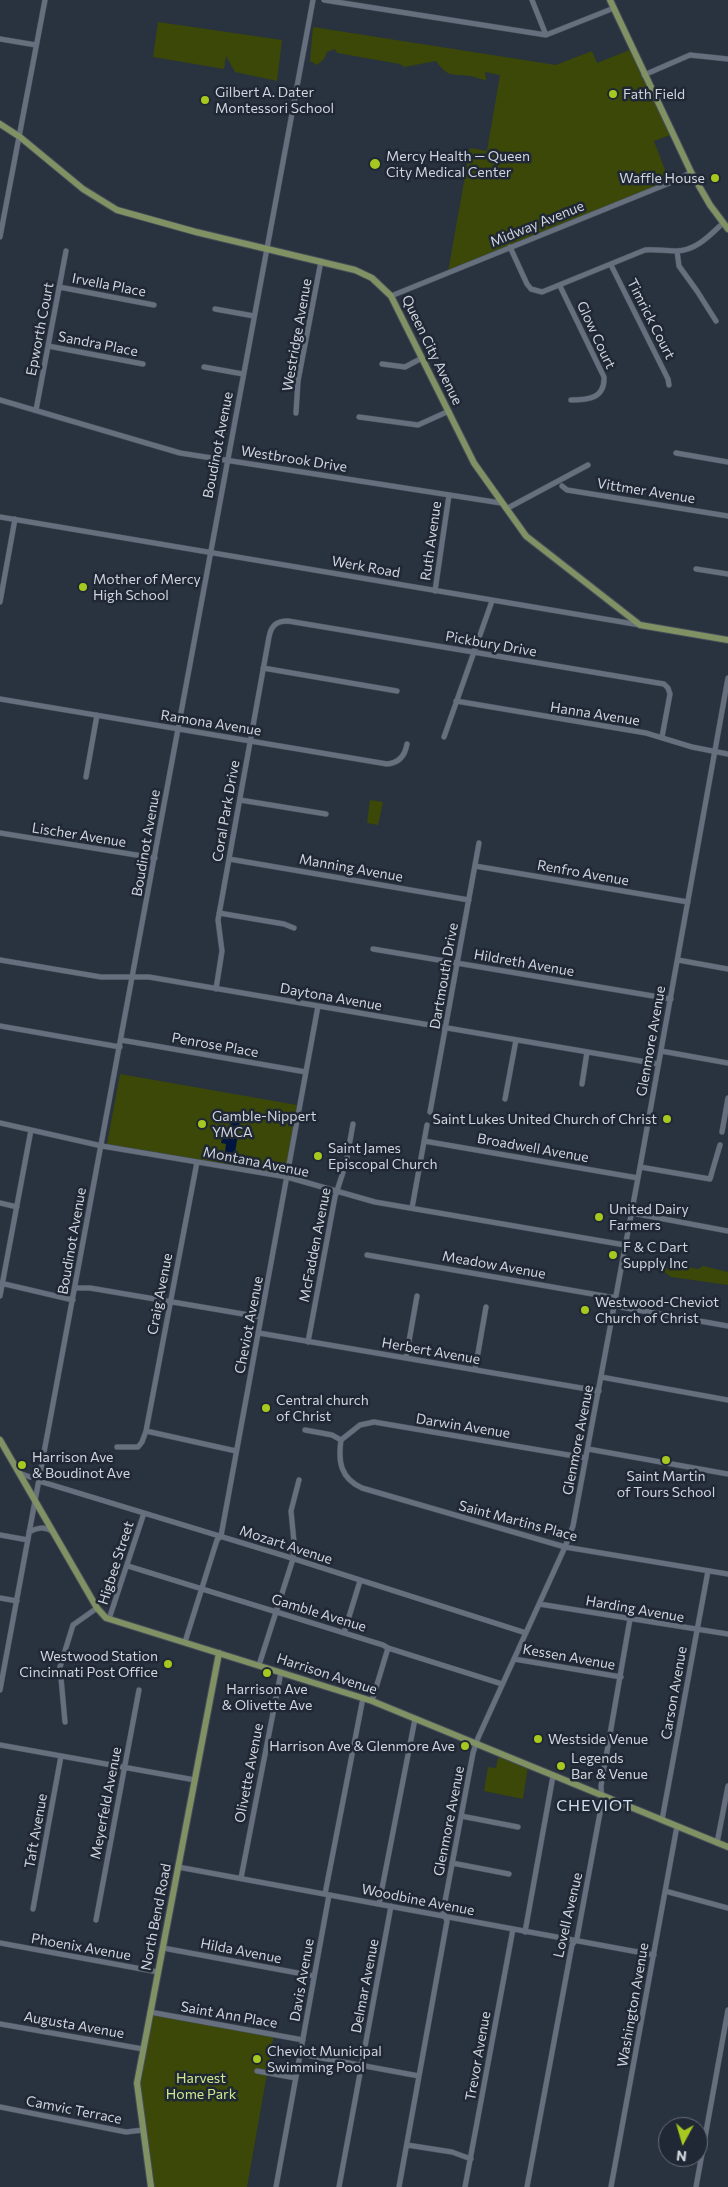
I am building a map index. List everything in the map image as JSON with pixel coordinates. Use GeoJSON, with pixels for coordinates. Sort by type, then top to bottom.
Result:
{"type":"FeatureCollection","features":[{"type":"Feature","properties":{"kind":"main road"},"geometry":{"type":"LineString","coordinates":[[610,0],[691,172],[726,226]]}},
{"type":"Feature","properties":{"kind":"main road","name":"Queen City Avenue"},"geometry":{"type":"LineString","coordinates":[[0,124],[20,136],[83,189],[117,210],[136,217],[321,261],[367,274],[381,284],[391,296],[474,463],[519,528],[533,543],[640,625]]}},
{"type":"Feature","properties":{"kind":"main road","name":"Werk Road"},"geometry":{"type":"LineString","coordinates":[[640,625],[728,640]]}},
{"type":"Feature","properties":{"kind":"main road","name":"Harrison Avenue"},"geometry":{"type":"LineString","coordinates":[[0,1440],[97,1608],[109,1619],[372,1701],[728,1847]]}},
{"type":"Feature","properties":{"kind":"main road","name":"North Bend Road"},"geometry":{"type":"LineString","coordinates":[[152,2187],[137,2090],[143,2049],[219,1653]]}},
{"type":"Feature","properties":{"kind":"street"},"geometry":{"type":"LineString","coordinates":[[0,237],[45,0]]}},
{"type":"Feature","properties":{"kind":"street","name":"Boudinot Avenue"},"geometry":{"type":"LineString","coordinates":[[0,1690],[3,1660],[17,1601],[102,1146],[313,0]]}},
{"type":"Feature","properties":{"kind":"street"},"geometry":{"type":"LineString","coordinates":[[324,0],[546,35],[614,8]]}},
{"type":"Feature","properties":{"kind":"street"},"geometry":{"type":"LineString","coordinates":[[532,0],[546,35]]}},
{"type":"Feature","properties":{"kind":"street"},"geometry":{"type":"LineString","coordinates":[[0,39],[36,45]]}},
{"type":"Feature","properties":{"kind":"street"},"geometry":{"type":"LineString","coordinates":[[644,75],[690,55],[728,59]]}},
{"type":"Feature","properties":{"kind":"street","name":"Midway Avenue"},"geometry":{"type":"LineString","coordinates":[[391,296],[677,180],[691,172]]}},
{"type":"Feature","properties":{"kind":"street"},"geometry":{"type":"LineString","coordinates":[[510,247],[531,289],[542,292],[645,250],[677,251],[697,245],[726,226]]}},
{"type":"Feature","properties":{"kind":"street","name":"Epworth Court"},"geometry":{"type":"LineString","coordinates":[[36,410],[66,251]]}},
{"type":"Feature","properties":{"kind":"street"},"geometry":{"type":"LineString","coordinates":[[677,251],[679,266],[716,321]]}},
{"type":"Feature","properties":{"kind":"street","name":"Westridge Avenue"},"geometry":{"type":"LineString","coordinates":[[296,413],[298,381],[321,261]]}},
{"type":"Feature","properties":{"kind":"street","name":"Timrick Court"},"geometry":{"type":"LineString","coordinates":[[611,265],[668,379],[669,385]]}},
{"type":"Feature","properties":{"kind":"street","name":"Glow Court"},"geometry":{"type":"LineString","coordinates":[[560,286],[604,377],[602,389],[597,396],[585,400],[570,400]]}},
{"type":"Feature","properties":{"kind":"street","name":"Irvella Place"},"geometry":{"type":"LineString","coordinates":[[59,287],[154,305]]}},
{"type":"Feature","properties":{"kind":"street"},"geometry":{"type":"LineString","coordinates":[[215,309],[254,316]]}},
{"type":"Feature","properties":{"kind":"street","name":"Sandra Place"},"geometry":{"type":"LineString","coordinates":[[48,346],[143,364]]}},
{"type":"Feature","properties":{"kind":"street"},"geometry":{"type":"LineString","coordinates":[[382,364],[405,367],[422,358]]}},
{"type":"Feature","properties":{"kind":"street"},"geometry":{"type":"LineString","coordinates":[[204,367],[243,374]]}},
{"type":"Feature","properties":{"kind":"street","name":"Westbrook Drive"},"geometry":{"type":"LineString","coordinates":[[0,400],[180,453],[502,502]]}},
{"type":"Feature","properties":{"kind":"street"},"geometry":{"type":"LineString","coordinates":[[360,417],[418,426],[448,411]]}},
{"type":"Feature","properties":{"kind":"street"},"geometry":{"type":"LineString","coordinates":[[676,453],[728,462]]}},
{"type":"Feature","properties":{"kind":"street"},"geometry":{"type":"LineString","coordinates":[[506,509],[588,465]]}},
{"type":"Feature","properties":{"kind":"street","name":"Vittmer Avenue"},"geometry":{"type":"LineString","coordinates":[[562,486],[567,490],[728,516]]}},
{"type":"Feature","properties":{"kind":"street","name":"Ruth Avenue"},"geometry":{"type":"LineString","coordinates":[[435,591],[450,495]]}},
{"type":"Feature","properties":{"kind":"street","name":"Werk Road"},"geometry":{"type":"LineString","coordinates":[[0,517],[640,625]]}},
{"type":"Feature","properties":{"kind":"street"},"geometry":{"type":"LineString","coordinates":[[0,602],[15,519]]}},
{"type":"Feature","properties":{"kind":"street"},"geometry":{"type":"LineString","coordinates":[[696,569],[728,574]]}},
{"type":"Feature","properties":{"kind":"street"},"geometry":{"type":"LineString","coordinates":[[444,737],[492,601]]}},
{"type":"Feature","properties":{"kind":"street","name":"Pickbury Drive"},"geometry":{"type":"LineString","coordinates":[[269,637],[275,624],[288,621],[664,684],[670,694],[662,737]]}},
{"type":"Feature","properties":{"kind":"street","name":"Coral Park Drive"},"geometry":{"type":"LineString","coordinates":[[216,989],[222,951],[218,926],[219,913],[269,637]]}},
{"type":"Feature","properties":{"kind":"street"},"geometry":{"type":"LineString","coordinates":[[263,668],[397,691]]}},
{"type":"Feature","properties":{"kind":"street","name":"Glenmore Avenue"},"geometry":{"type":"LineString","coordinates":[[399,2187],[447,1921],[443,1912],[476,1744],[573,1526],[632,1213],[728,678]]}},
{"type":"Feature","properties":{"kind":"street","name":"Ramona Avenue"},"geometry":{"type":"LineString","coordinates":[[0,699],[387,764],[402,758],[406,744]]}},
{"type":"Feature","properties":{"kind":"street","name":"Hanna Avenue"},"geometry":{"type":"LineString","coordinates":[[456,701],[662,737],[686,746],[728,754]]}},
{"type":"Feature","properties":{"kind":"street"},"geometry":{"type":"LineString","coordinates":[[86,777],[97,715]]}},
{"type":"Feature","properties":{"kind":"street"},"geometry":{"type":"LineString","coordinates":[[240,800],[326,814]]}},
{"type":"Feature","properties":{"kind":"street","name":"Lischer Avenue"},"geometry":{"type":"LineString","coordinates":[[0,833],[155,858]]}},
{"type":"Feature","properties":{"kind":"street","name":"Dartmouth Drive"},"geometry":{"type":"LineString","coordinates":[[430,1112],[479,843]]}},
{"type":"Feature","properties":{"kind":"street","name":"Manning Avenue"},"geometry":{"type":"LineString","coordinates":[[229,859],[469,900]]}},
{"type":"Feature","properties":{"kind":"street","name":"Renfro Avenue"},"geometry":{"type":"LineString","coordinates":[[475,866],[688,902]]}},
{"type":"Feature","properties":{"kind":"street"},"geometry":{"type":"LineString","coordinates":[[219,913],[284,924],[294,928]]}},
{"type":"Feature","properties":{"kind":"street","name":"Hildreth Avenue"},"geometry":{"type":"LineString","coordinates":[[373,949],[670,999]]}},
{"type":"Feature","properties":{"kind":"street","name":"Daytona Avenue"},"geometry":{"type":"LineString","coordinates":[[0,960],[101,977],[149,978],[658,1064]]}},
{"type":"Feature","properties":{"kind":"street"},"geometry":{"type":"LineString","coordinates":[[678,960],[728,968]]}},
{"type":"Feature","properties":{"kind":"street","name":"Cheviot Avenue"},"geometry":{"type":"LineString","coordinates":[[185,1642],[217,1540],[221,1536],[318,1006]]}},
{"type":"Feature","properties":{"kind":"street"},"geometry":{"type":"LineString","coordinates":[[0,1026],[120,1047]]}},
{"type":"Feature","properties":{"kind":"street","name":"Penrose Place"},"geometry":{"type":"LineString","coordinates":[[121,1040],[306,1072]]}},
{"type":"Feature","properties":{"kind":"street"},"geometry":{"type":"LineString","coordinates":[[505,1099],[516,1040]]}},
{"type":"Feature","properties":{"kind":"street"},"geometry":{"type":"LineString","coordinates":[[661,1051],[728,1062]]}},
{"type":"Feature","properties":{"kind":"street"},"geometry":{"type":"LineString","coordinates":[[582,1084],[587,1052]]}},
{"type":"Feature","properties":{"kind":"street"},"geometry":{"type":"LineString","coordinates":[[722,1132],[728,1098]]}},
{"type":"Feature","properties":{"kind":"street","name":"Montana Avenue"},"geometry":{"type":"LineString","coordinates":[[0,1123],[102,1146],[287,1177],[375,1202],[625,1245]]}},
{"type":"Feature","properties":{"kind":"street","name":"McFadden Avenue"},"geometry":{"type":"LineString","coordinates":[[308,1342],[337,1191],[346,1163],[353,1124]]}},
{"type":"Feature","properties":{"kind":"street"},"geometry":{"type":"LineString","coordinates":[[412,1208],[427,1125]]}},
{"type":"Feature","properties":{"kind":"street"},"geometry":{"type":"LineString","coordinates":[[0,1296],[31,1130]]}},
{"type":"Feature","properties":{"kind":"street","name":"Broadwell Avenue"},"geometry":{"type":"LineString","coordinates":[[424,1141],[638,1178]]}},
{"type":"Feature","properties":{"kind":"street"},"geometry":{"type":"LineString","coordinates":[[640,1167],[710,1179],[720,1145]]}},
{"type":"Feature","properties":{"kind":"street","name":"Craig Avenue"},"geometry":{"type":"LineString","coordinates":[[146,1431],[197,1162]]}},
{"type":"Feature","properties":{"kind":"street"},"geometry":{"type":"LineString","coordinates":[[0,1203],[17,1207]]}},
{"type":"Feature","properties":{"kind":"street"},"geometry":{"type":"LineString","coordinates":[[632,1213],[728,1231]]}},
{"type":"Feature","properties":{"kind":"street","name":"Meadow Avenue"},"geometry":{"type":"LineString","coordinates":[[367,1255],[616,1298]]}},
{"type":"Feature","properties":{"kind":"street"},"geometry":{"type":"LineString","coordinates":[[1,1284],[73,1300]]}},
{"type":"Feature","properties":{"kind":"street"},"geometry":{"type":"LineString","coordinates":[[75,1288],[90,1288],[261,1317]]}},
{"type":"Feature","properties":{"kind":"street"},"geometry":{"type":"LineString","coordinates":[[406,1358],[417,1296]]}},
{"type":"Feature","properties":{"kind":"street"},"geometry":{"type":"LineString","coordinates":[[615,1306],[728,1326]]}},
{"type":"Feature","properties":{"kind":"street"},"geometry":{"type":"LineString","coordinates":[[475,1370],[486,1307]]}},
{"type":"Feature","properties":{"kind":"street","name":"Herbert Avenue"},"geometry":{"type":"LineString","coordinates":[[259,1333],[599,1391]]}},
{"type":"Feature","properties":{"kind":"street"},"geometry":{"type":"LineString","coordinates":[[601,1377],[728,1400]]}},
{"type":"Feature","properties":{"kind":"street","name":"Darwin Avenue"},"geometry":{"type":"LineString","coordinates":[[341,1440],[360,1425],[374,1422],[586,1458]]}},
{"type":"Feature","properties":{"kind":"street"},"geometry":{"type":"LineString","coordinates":[[304,1430],[332,1435],[341,1440]]}},
{"type":"Feature","properties":{"kind":"street"},"geometry":{"type":"LineString","coordinates":[[117,1447],[138,1446],[142,1442],[146,1431],[236,1451]]}},
{"type":"Feature","properties":{"kind":"street","name":"Saint Martins Place"},"geometry":{"type":"LineString","coordinates":[[341,1440],[340,1465],[345,1475],[356,1485],[565,1547],[728,1574]]}},
{"type":"Feature","properties":{"kind":"street"},"geometry":{"type":"LineString","coordinates":[[588,1449],[728,1474]]}},
{"type":"Feature","properties":{"kind":"street"},"geometry":{"type":"LineString","coordinates":[[19,1473],[30,1477],[41,1472]]}},
{"type":"Feature","properties":{"kind":"street"},"geometry":{"type":"LineString","coordinates":[[259,1665],[293,1559],[294,1542],[290,1511],[299,1480]]}},
{"type":"Feature","properties":{"kind":"street","name":"Mozart Avenue"},"geometry":{"type":"LineString","coordinates":[[39,1481],[221,1536],[526,1633]]}},
{"type":"Feature","properties":{"kind":"street","name":"Higbee Street"},"geometry":{"type":"LineString","coordinates":[[109,1619],[144,1513]]}},
{"type":"Feature","properties":{"kind":"street"},"geometry":{"type":"LineString","coordinates":[[29,1532],[44,1528],[54,1532]]}},
{"type":"Feature","properties":{"kind":"street"},"geometry":{"type":"LineString","coordinates":[[0,1535],[28,1540]]}},
{"type":"Feature","properties":{"kind":"street","name":"Gamble Avenue"},"geometry":{"type":"LineString","coordinates":[[128,1566],[502,1684]]}},
{"type":"Feature","properties":{"kind":"street","name":"Carson Avenue"},"geometry":{"type":"LineString","coordinates":[[662,1820],[708,1570]]}},
{"type":"Feature","properties":{"kind":"street"},"geometry":{"type":"LineString","coordinates":[[344,1633],[360,1581]]}},
{"type":"Feature","properties":{"kind":"street"},"geometry":{"type":"LineString","coordinates":[[0,1598],[17,1601]]}},
{"type":"Feature","properties":{"kind":"street","name":"Harding Avenue"},"geometry":{"type":"LineString","coordinates":[[539,1604],[728,1634]]}},
{"type":"Feature","properties":{"kind":"street"},"geometry":{"type":"LineString","coordinates":[[65,1722],[60,1667],[74,1625],[97,1608]]}},
{"type":"Feature","properties":{"kind":"street","name":"Lovell Avenue"},"geometry":{"type":"LineString","coordinates":[[527,2187],[572,1944],[577,1938],[600,1810],[600,1795],[630,1619]]}},
{"type":"Feature","properties":{"kind":"street"},"geometry":{"type":"LineString","coordinates":[[372,1701],[388,1648]]}},
{"type":"Feature","properties":{"kind":"street","name":"Kessen Avenue"},"geometry":{"type":"LineString","coordinates":[[514,1659],[621,1677]]}},
{"type":"Feature","properties":{"kind":"street","name":"Olivette Avenue"},"geometry":{"type":"LineString","coordinates":[[241,1878],[280,1672]]}},
{"type":"Feature","properties":{"kind":"street","name":"Meyerfeld Avenue"},"geometry":{"type":"LineString","coordinates":[[96,1920],[139,1690]]}},
{"type":"Feature","properties":{"kind":"street","name":"Davis Avenue"},"geometry":{"type":"LineString","coordinates":[[276,2187],[363,1698]]}},
{"type":"Feature","properties":{"kind":"street"},"geometry":{"type":"LineString","coordinates":[[379,1904],[415,1719]]}},
{"type":"Feature","properties":{"kind":"street"},"geometry":{"type":"LineString","coordinates":[[0,1745],[195,1780]]}},
{"type":"Feature","properties":{"kind":"street","name":"Taft Avenue"},"geometry":{"type":"LineString","coordinates":[[33,1909],[61,1756]]}},
{"type":"Feature","properties":{"kind":"street"},"geometry":{"type":"LineString","coordinates":[[526,1932],[553,1776]]}},
{"type":"Feature","properties":{"kind":"street"},"geometry":{"type":"LineString","coordinates":[[717,1842],[728,1788]]}},
{"type":"Feature","properties":{"kind":"street"},"geometry":{"type":"LineString","coordinates":[[461,1816],[518,1827]]}},
{"type":"Feature","properties":{"kind":"street","name":"Washington Avenue"},"geometry":{"type":"LineString","coordinates":[[611,2187],[677,1826]]}},
{"type":"Feature","properties":{"kind":"street"},"geometry":{"type":"LineString","coordinates":[[452,1863],[509,1874]]}},
{"type":"Feature","properties":{"kind":"street","name":"Woodbine Avenue"},"geometry":{"type":"LineString","coordinates":[[178,1867],[654,1955]]}},
{"type":"Feature","properties":{"kind":"street"},"geometry":{"type":"LineString","coordinates":[[665,1891],[728,1908]]}},
{"type":"Feature","properties":{"kind":"street","name":"Delmar Avenue"},"geometry":{"type":"LineString","coordinates":[[339,2187],[391,1906]]}},
{"type":"Feature","properties":{"kind":"street","name":"Trevor Avenue"},"geometry":{"type":"LineString","coordinates":[[466,2187],[513,1929]]}},
{"type":"Feature","properties":{"kind":"street","name":"Phoenix Avenue"},"geometry":{"type":"LineString","coordinates":[[0,1944],[158,1972]]}},
{"type":"Feature","properties":{"kind":"street","name":"Hilda Avenue"},"geometry":{"type":"LineString","coordinates":[[163,1948],[314,1976]]}},
{"type":"Feature","properties":{"kind":"street"},"geometry":{"type":"LineString","coordinates":[[696,2187],[728,2010]]}},
{"type":"Feature","properties":{"kind":"street","name":"Saint Ann Place"},"geometry":{"type":"LineString","coordinates":[[150,2012],[303,2040]]}},
{"type":"Feature","properties":{"kind":"street","name":"Augusta Avenue"},"geometry":{"type":"LineString","coordinates":[[0,2024],[143,2049]]}},
{"type":"Feature","properties":{"kind":"street"},"geometry":{"type":"LineString","coordinates":[[300,2054],[419,2076]]}},
{"type":"Feature","properties":{"kind":"street"},"geometry":{"type":"LineString","coordinates":[[256,2071],[296,2078]]}},
{"type":"Feature","properties":{"kind":"street","name":"Camvic Terrace"},"geometry":{"type":"LineString","coordinates":[[0,2107],[126,2132],[143,2130]]}},
{"type":"Feature","properties":{"kind":"street"},"geometry":{"type":"LineString","coordinates":[[406,2144],[452,2152],[471,2159]]}},
{"type":"Feature","properties":{"kind":"green space"},"geometry":{"type":"Polygon","coordinates":[[[158,22],[282,40],[277,81],[235,72],[226,56],[224,69],[153,57],[158,22]]]}},
{"type":"Feature","properties":{"kind":"green space"},"geometry":{"type":"Polygon","coordinates":[[[313,27],[556,65],[592,51],[597,63],[632,49],[673,134],[654,141],[670,183],[448,272],[470,148],[487,151],[500,75],[485,72],[486,80],[484,80],[471,76],[447,73],[436,61],[404,67],[400,64],[337,53],[335,49],[327,52],[324,59],[317,65],[310,61],[313,27]]]}},
{"type":"Feature","properties":{"kind":"green space"},"geometry":{"type":"Polygon","coordinates":[[[370,800],[383,802],[378,825],[367,823],[370,800]]]}},
{"type":"Feature","properties":{"kind":"green space","name":"Gamble-Nippert YMCA"},"geometry":{"type":"Polygon","coordinates":[[[120,1074],[297,1105],[285,1174],[107,1144],[120,1074]]]}},
{"type":"Feature","properties":{"kind":"green space"},"geometry":{"type":"Polygon","coordinates":[[[672,1264],[698,1269],[703,1266],[728,1272],[728,1285],[671,1277],[663,1271],[672,1264]]]}},
{"type":"Feature","properties":{"kind":"green space"},"geometry":{"type":"Polygon","coordinates":[[[499,1754],[528,1766],[523,1799],[484,1791],[488,1767],[496,1768],[499,1754]]]}},
{"type":"Feature","properties":{"kind":"green space","name":"Harvest Home Park"},"geometry":{"type":"Polygon","coordinates":[[[150,2012],[274,2034],[247,2187],[151,2187],[137,2090],[150,2012]]]}},
{"type":"Feature","properties":{"kind":"water"},"geometry":{"type":"Polygon","coordinates":[[[231,1119],[240,1121],[235,1153],[225,1152],[226,1144],[221,1143],[223,1134],[229,1135],[231,1119]]]}},
{"type":"Feature","properties":{"kind":"place","name":"Fath Field"},"geometry":{"type":"Point","coordinates":[613,94]}},
{"type":"Feature","properties":{"kind":"place","name":"Gilbert A. Dater Montessori School"},"geometry":{"type":"Point","coordinates":[205,100]}},
{"type":"Feature","properties":{"kind":"place","name":"Mercy Health — Queen City Medical Center"},"geometry":{"type":"Point","coordinates":[375,164]}},
{"type":"Feature","properties":{"kind":"place","name":"Waffle House"},"geometry":{"type":"Point","coordinates":[715,178]}},
{"type":"Feature","properties":{"kind":"place","name":"Mother of Mercy High School"},"geometry":{"type":"Point","coordinates":[83,587]}},
{"type":"Feature","properties":{"kind":"place","name":"Saint Lukes United Church of Christ"},"geometry":{"type":"Point","coordinates":[667,1119]}},
{"type":"Feature","properties":{"kind":"place","name":"Gamble-Nippert YMCA"},"geometry":{"type":"Point","coordinates":[202,1124]}},
{"type":"Feature","properties":{"kind":"place","name":"Saint James Episcopal Church"},"geometry":{"type":"Point","coordinates":[318,1156]}},
{"type":"Feature","properties":{"kind":"place","name":"United Dairy Farmers"},"geometry":{"type":"Point","coordinates":[599,1217]}},
{"type":"Feature","properties":{"kind":"place","name":"F & C Dart Supply Inc"},"geometry":{"type":"Point","coordinates":[613,1255]}},
{"type":"Feature","properties":{"kind":"place","name":"Westwood-Cheviot Church of Christ"},"geometry":{"type":"Point","coordinates":[585,1310]}},
{"type":"Feature","properties":{"kind":"place","name":"Central church of Christ"},"geometry":{"type":"Point","coordinates":[266,1408]}},
{"type":"Feature","properties":{"kind":"place","name":"Saint Martin of Tours School"},"geometry":{"type":"Point","coordinates":[666,1460]}},
{"type":"Feature","properties":{"kind":"place","name":"Harrison Ave & Boudinot Ave"},"geometry":{"type":"Point","coordinates":[22,1465]}},
{"type":"Feature","properties":{"kind":"place","name":"Westwood Station Cincinnati Post Office"},"geometry":{"type":"Point","coordinates":[168,1664]}},
{"type":"Feature","properties":{"kind":"place","name":"Harrison Ave & Olivette Ave"},"geometry":{"type":"Point","coordinates":[267,1673]}},
{"type":"Feature","properties":{"kind":"place","name":"Westside Venue"},"geometry":{"type":"Point","coordinates":[538,1739]}},
{"type":"Feature","properties":{"kind":"place","name":"Harrison Ave & Glenmore Ave"},"geometry":{"type":"Point","coordinates":[465,1746]}},
{"type":"Feature","properties":{"kind":"place","name":"Legends Bar & Venue"},"geometry":{"type":"Point","coordinates":[561,1766]}},
{"type":"Feature","properties":{"kind":"place","name":"Cheviot Municipal Swimming Pool"},"geometry":{"type":"Point","coordinates":[257,2059]}},
{"type":"Feature","properties":{"kind":"district","name":"CHEVIOT"},"geometry":{"type":"Point","coordinates":[595,1806]}}]}
